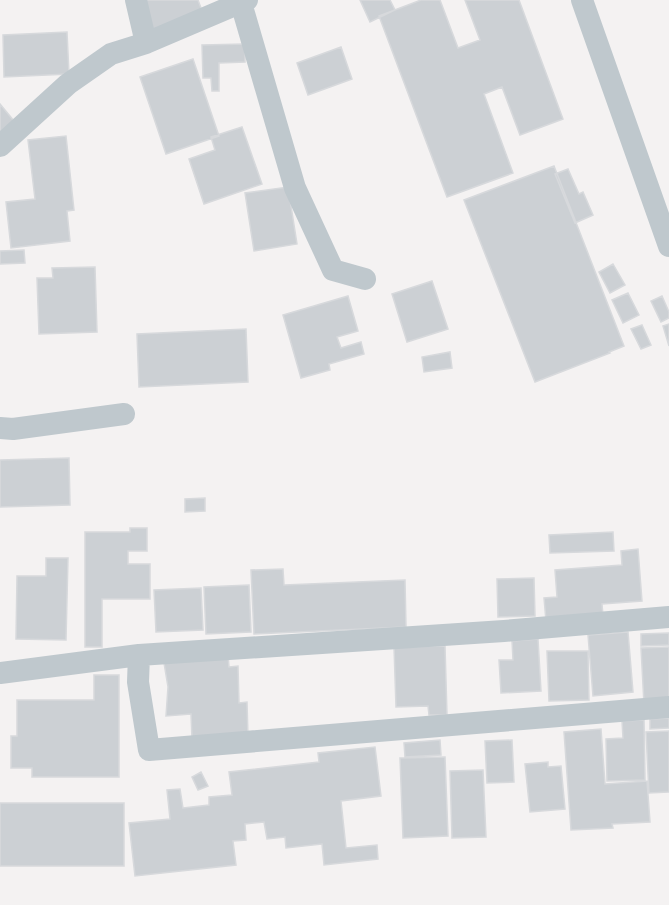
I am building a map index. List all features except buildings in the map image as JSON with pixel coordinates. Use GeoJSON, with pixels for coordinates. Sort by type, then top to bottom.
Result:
{"type":"FeatureCollection","features":[{"type":"Feature","properties":{"kind":"street"},"geometry":{"type":"LineString","coordinates":[[136,0],[146,43]]}},
{"type":"Feature","properties":{"kind":"street"},"geometry":{"type":"LineString","coordinates":[[582,0],[669,246]]}},
{"type":"Feature","properties":{"kind":"street"},"geometry":{"type":"LineString","coordinates":[[0,146],[68,84],[111,54],[146,43],[244,2],[295,188],[333,270],[365,279]]}},
{"type":"Feature","properties":{"kind":"street"},"geometry":{"type":"LineString","coordinates":[[0,428],[13,429],[124,414]]}},
{"type":"Feature","properties":{"kind":"street"},"geometry":{"type":"LineString","coordinates":[[0,673],[139,655],[492,632],[669,617]]}},
{"type":"Feature","properties":{"kind":"street"},"geometry":{"type":"LineString","coordinates":[[139,655],[138,682],[149,750],[669,707]]}}]}
